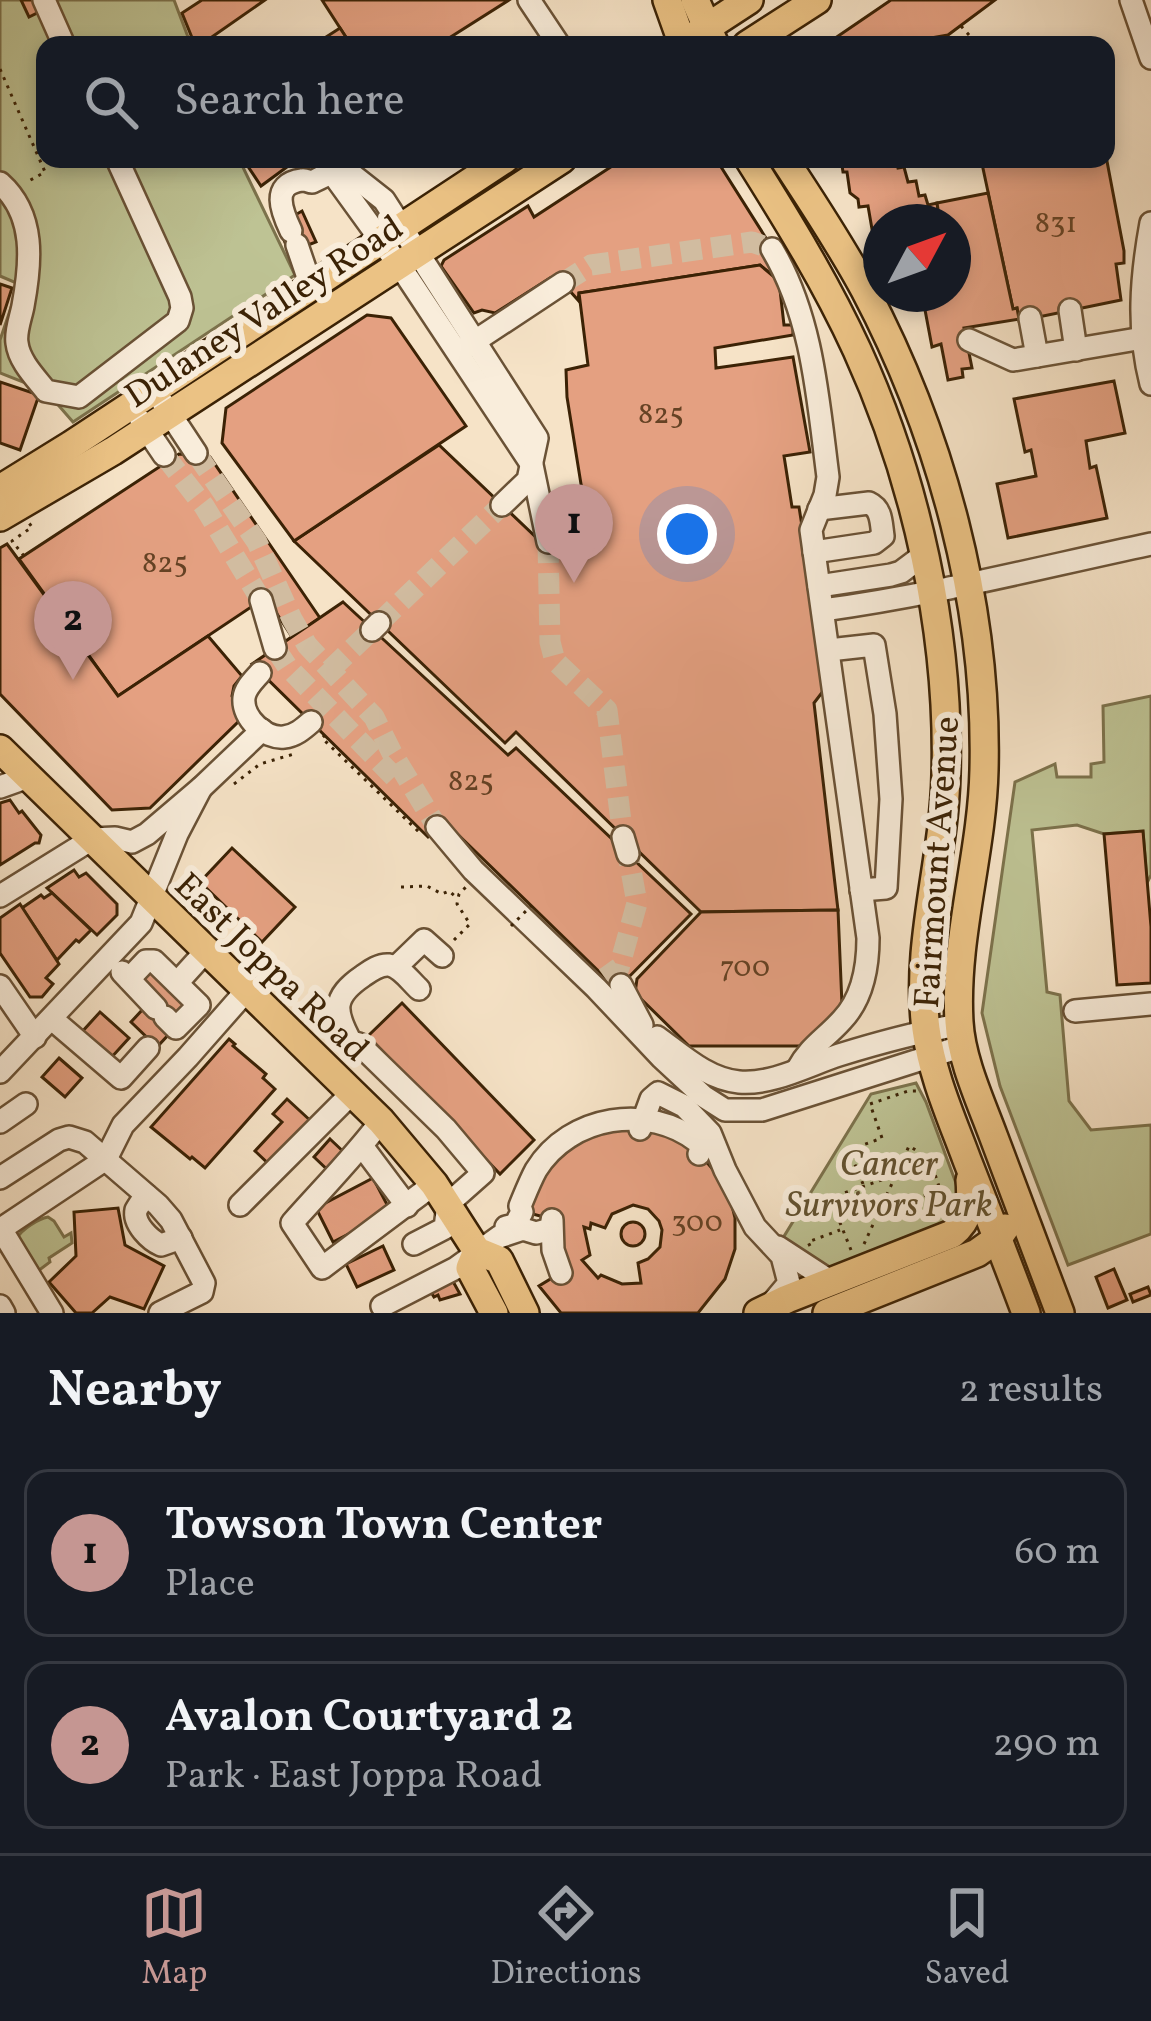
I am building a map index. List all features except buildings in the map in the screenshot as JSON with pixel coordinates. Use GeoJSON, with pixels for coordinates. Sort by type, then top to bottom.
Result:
{"type":"FeatureCollection","features":[{"type":"Feature","properties":{"kind":"main road"},"geometry":{"type":"LineString","coordinates":[[667,0],[690,36]]}},
{"type":"Feature","properties":{"kind":"main road"},"geometry":{"type":"LineString","coordinates":[[693,36],[695,0]]}},
{"type":"Feature","properties":{"kind":"main road"},"geometry":{"type":"LineString","coordinates":[[700,36],[749,0]]}},
{"type":"Feature","properties":{"kind":"main road"},"geometry":{"type":"LineString","coordinates":[[761,36],[811,4]]}},
{"type":"Feature","properties":{"kind":"main road"},"geometry":{"type":"LineString","coordinates":[[794,36],[811,4]]}},
{"type":"Feature","properties":{"kind":"main road","name":"Dulaney Valley Road"},"geometry":{"type":"LineString","coordinates":[[0,517],[158,422],[400,245],[495,168]]}},
{"type":"Feature","properties":{"kind":"main road","name":"Dulaney Valley Road"},"geometry":{"type":"LineString","coordinates":[[4,481],[311,286],[545,168]]}},
{"type":"Feature","properties":{"kind":"main road","name":"Fairmount Avenue"},"geometry":{"type":"LineString","coordinates":[[755,168],[813,263],[856,348],[891,438],[925,554],[946,730],[940,855],[927,939],[924,1001],[929,1043],[946,1104],[1024,1308]]}},
{"type":"Feature","properties":{"kind":"main road","name":"Fairmount Avenue"},"geometry":{"type":"LineString","coordinates":[[790,168],[886,333],[933,454],[967,583],[981,684],[984,773],[961,958],[961,1036],[1060,1313]]}},
{"type":"Feature","properties":{"kind":"main road","name":"East Joppa Road"},"geometry":{"type":"LineString","coordinates":[[0,749],[353,1092],[441,1194],[501,1236]]}},
{"type":"Feature","properties":{"kind":"main road","name":"Fairmount Avenue"},"geometry":{"type":"LineString","coordinates":[[758,1313],[952,1234],[971,1207],[969,1164]]}},
{"type":"Feature","properties":{"kind":"main road"},"geometry":{"type":"LineString","coordinates":[[827,1313],[977,1253],[998,1238],[1012,1216],[1016,1196]]}},
{"type":"Feature","properties":{"kind":"main road","name":"East Joppa Road"},"geometry":{"type":"LineString","coordinates":[[494,1313],[470,1268],[501,1236]]}},
{"type":"Feature","properties":{"kind":"main road","name":"East Joppa Road"},"geometry":{"type":"LineString","coordinates":[[501,1236],[499,1260],[525,1313]]}},
{"type":"Feature","properties":{"kind":"main road"},"geometry":{"type":"LineString","coordinates":[[922,1274],[976,1271],[996,1281],[1024,1308]]}},
{"type":"Feature","properties":{"kind":"street"},"geometry":{"type":"LineString","coordinates":[[44,0],[60,36]]}},
{"type":"Feature","properties":{"kind":"street"},"geometry":{"type":"LineString","coordinates":[[529,0],[553,36]]}},
{"type":"Feature","properties":{"kind":"street"},"geometry":{"type":"LineString","coordinates":[[1131,0],[1151,58]]}},
{"type":"Feature","properties":{"kind":"street"},"geometry":{"type":"LineString","coordinates":[[4,187],[22,215],[31,263],[16,341],[25,363],[46,391],[79,397],[178,321],[182,308],[121,168]]}},
{"type":"Feature","properties":{"kind":"street"},"geometry":{"type":"LineString","coordinates":[[311,286],[281,210],[280,196],[300,180],[313,182],[325,168]]}},
{"type":"Feature","properties":{"kind":"street"},"geometry":{"type":"LineString","coordinates":[[336,168],[384,200],[400,245],[466,347],[537,438],[529,480],[502,505]]}},
{"type":"Feature","properties":{"kind":"street"},"geometry":{"type":"LineString","coordinates":[[1151,223],[1142,286],[1143,338],[1151,384]]}},
{"type":"Feature","properties":{"kind":"street"},"geometry":{"type":"LineString","coordinates":[[772,249],[810,345],[828,477],[811,530],[868,938],[867,968],[859,993],[844,1019],[807,1050],[797,1070]]}},
{"type":"Feature","properties":{"kind":"street"},"geometry":{"type":"LineString","coordinates":[[466,347],[562,283]]}},
{"type":"Feature","properties":{"kind":"street"},"geometry":{"type":"LineString","coordinates":[[1070,310],[1076,350]]}},
{"type":"Feature","properties":{"kind":"street"},"geometry":{"type":"LineString","coordinates":[[1030,318],[1037,356]]}},
{"type":"Feature","properties":{"kind":"street"},"geometry":{"type":"LineString","coordinates":[[969,340],[1013,360],[1143,338]]}},
{"type":"Feature","properties":{"kind":"street"},"geometry":{"type":"LineString","coordinates":[[154,389],[164,455]]}},
{"type":"Feature","properties":{"kind":"street"},"geometry":{"type":"LineString","coordinates":[[130,405],[196,453]]}},
{"type":"Feature","properties":{"kind":"street"},"geometry":{"type":"LineString","coordinates":[[532,465],[548,542]]}},
{"type":"Feature","properties":{"kind":"street"},"geometry":{"type":"LineString","coordinates":[[814,552],[874,543],[883,536],[880,515],[869,503],[819,509]]}},
{"type":"Feature","properties":{"kind":"street"},"geometry":{"type":"LineString","coordinates":[[823,610],[933,593],[1151,544]]}},
{"type":"Feature","properties":{"kind":"street"},"geometry":{"type":"LineString","coordinates":[[820,586],[901,572],[925,554]]}},
{"type":"Feature","properties":{"kind":"street"},"geometry":{"type":"LineString","coordinates":[[261,600],[275,648]]}},
{"type":"Feature","properties":{"kind":"street"},"geometry":{"type":"LineString","coordinates":[[829,650],[874,644],[885,713],[891,800],[886,888],[861,890]]}},
{"type":"Feature","properties":{"kind":"street"},"geometry":{"type":"LineString","coordinates":[[260,673],[244,694],[247,713],[262,730],[283,737],[316,730]]}},
{"type":"Feature","properties":{"kind":"street"},"geometry":{"type":"LineString","coordinates":[[0,896],[92,839],[132,842],[147,834],[262,730]]}},
{"type":"Feature","properties":{"kind":"street"},"geometry":{"type":"LineString","coordinates":[[0,787],[28,777]]}},
{"type":"Feature","properties":{"kind":"street"},"geometry":{"type":"LineString","coordinates":[[0,1072],[141,922],[201,788]]}},
{"type":"Feature","properties":{"kind":"street"},"geometry":{"type":"LineString","coordinates":[[437,827],[473,869],[607,983],[643,1026],[708,1074],[755,1082],[843,1054],[961,1036]]}},
{"type":"Feature","properties":{"kind":"street"},"geometry":{"type":"LineString","coordinates":[[396,967],[424,940],[442,956]]}},
{"type":"Feature","properties":{"kind":"street"},"geometry":{"type":"LineString","coordinates":[[109,958],[162,993],[206,951]]}},
{"type":"Feature","properties":{"kind":"street"},"geometry":{"type":"LineString","coordinates":[[381,1121],[292,1223],[322,1268],[406,1206],[483,1173],[446,1129],[359,1044],[351,1042],[340,1023],[338,1000],[377,967],[396,967],[417,987]]}},
{"type":"Feature","properties":{"kind":"street"},"geometry":{"type":"LineString","coordinates":[[607,983],[662,1058],[725,1110],[762,1110],[832,1087],[929,1043]]}},
{"type":"Feature","properties":{"kind":"street"},"geometry":{"type":"LineString","coordinates":[[0,986],[35,1037]]}},
{"type":"Feature","properties":{"kind":"street"},"geometry":{"type":"LineString","coordinates":[[52,1313],[1,1229],[106,1159],[123,1125],[247,990]]}},
{"type":"Feature","properties":{"kind":"street"},"geometry":{"type":"LineString","coordinates":[[1076,1011],[1151,1004]]}},
{"type":"Feature","properties":{"kind":"street"},"geometry":{"type":"LineString","coordinates":[[52,1019],[121,1078],[148,1048]]}},
{"type":"Feature","properties":{"kind":"street"},"geometry":{"type":"LineString","coordinates":[[832,1087],[843,1070],[844,1019]]}},
{"type":"Feature","properties":{"kind":"street"},"geometry":{"type":"LineString","coordinates":[[328,1067],[351,1042]]}},
{"type":"Feature","properties":{"kind":"street"},"geometry":{"type":"LineString","coordinates":[[240,1205],[353,1092]]}},
{"type":"Feature","properties":{"kind":"street"},"geometry":{"type":"LineString","coordinates":[[640,1129],[658,1093],[684,1106],[710,1133],[736,1193],[755,1228],[782,1256],[790,1282],[781,1296],[758,1313]]}},
{"type":"Feature","properties":{"kind":"street"},"geometry":{"type":"LineString","coordinates":[[0,1122],[26,1105]]}},
{"type":"Feature","properties":{"kind":"street"},"geometry":{"type":"LineString","coordinates":[[382,1306],[456,1268],[527,1215],[524,1204],[538,1168],[572,1135],[620,1118],[665,1123],[698,1142],[699,1154]]}},
{"type":"Feature","properties":{"kind":"street"},"geometry":{"type":"LineString","coordinates":[[3,1170],[69,1137],[85,1142],[146,1195],[171,1220],[204,1282],[202,1292],[160,1313]]}},
{"type":"Feature","properties":{"kind":"street"},"geometry":{"type":"LineString","coordinates":[[362,1146],[406,1206]]}},
{"type":"Feature","properties":{"kind":"street"},"geometry":{"type":"LineString","coordinates":[[414,1244],[445,1228],[441,1194]]}},
{"type":"Feature","properties":{"kind":"street"},"geometry":{"type":"LineString","coordinates":[[501,1236],[536,1233],[551,1224],[560,1273]]}},
{"type":"Feature","properties":{"kind":"street"},"geometry":{"type":"LineString","coordinates":[[768,1240],[830,1281]]}},
{"type":"Feature","properties":{"kind":"path"},"geometry":{"type":"LineString","coordinates":[[961,26],[969,36]]}},
{"type":"Feature","properties":{"kind":"path"},"geometry":{"type":"LineString","coordinates":[[0,69],[36,151]]}},
{"type":"Feature","properties":{"kind":"path"},"geometry":{"type":"LineString","coordinates":[[4,187],[45,172],[43,168]]}},
{"type":"Feature","properties":{"kind":"path"},"geometry":{"type":"LineString","coordinates":[[24,556],[12,541],[32,527],[28,521]]}},
{"type":"Feature","properties":{"kind":"path"},"geometry":{"type":"LineString","coordinates":[[310,746],[316,730]]}},
{"type":"Feature","properties":{"kind":"path"},"geometry":{"type":"LineString","coordinates":[[225,791],[260,764],[295,754]]}},
{"type":"Feature","properties":{"kind":"path"},"geometry":{"type":"LineString","coordinates":[[463,931],[470,924],[457,904],[468,884]]}},
{"type":"Feature","properties":{"kind":"path"},"geometry":{"type":"LineString","coordinates":[[401,887],[427,886],[442,894],[449,891],[458,899]]}},
{"type":"Feature","properties":{"kind":"path"},"geometry":{"type":"LineString","coordinates":[[511,926],[531,906]]}},
{"type":"Feature","properties":{"kind":"path"},"geometry":{"type":"LineString","coordinates":[[864,1186],[849,1150],[882,1138],[870,1105],[908,1090],[923,1091]]}},
{"type":"Feature","properties":{"kind":"path"},"geometry":{"type":"LineString","coordinates":[[861,1250],[909,1146],[936,1171],[940,1191]]}},
{"type":"Feature","properties":{"kind":"path"},"geometry":{"type":"LineString","coordinates":[[854,1258],[830,1198],[896,1175]]}},
{"type":"Feature","properties":{"kind":"path"},"geometry":{"type":"LineString","coordinates":[[915,1198],[957,1190]]}},
{"type":"Feature","properties":{"kind":"path"},"geometry":{"type":"LineString","coordinates":[[883,1208],[901,1201]]}},
{"type":"Feature","properties":{"kind":"path"},"geometry":{"type":"LineString","coordinates":[[814,1256],[808,1242],[842,1228]]}},
{"type":"Feature","properties":{"kind":"green space"},"geometry":{"type":"Polygon","coordinates":[[[0,0],[174,0],[188,36],[36,36],[36,168],[243,168],[295,275],[73,422],[46,391],[0,373],[0,340],[19,284],[0,276],[0,0]]]}},
{"type":"Feature","properties":{"kind":"green space"},"geometry":{"type":"Polygon","coordinates":[[[1151,696],[1151,875],[1147,883],[1143,831],[1104,834],[1077,825],[1032,830],[1047,992],[1060,995],[1069,1101],[1091,1130],[1151,1125],[1151,1234],[1068,1265],[1000,1086],[982,1013],[1015,782],[1055,764],[1057,777],[1091,777],[1091,764],[1104,762],[1103,706],[1151,696]]]}},
{"type":"Feature","properties":{"kind":"green space","name":"Cancer Survivors Park"},"geometry":{"type":"Polygon","coordinates":[[[916,1083],[960,1194],[954,1224],[829,1273],[783,1238],[871,1094],[916,1083]]]}},
{"type":"Feature","properties":{"kind":"green space"},"geometry":{"type":"Polygon","coordinates":[[[48,1217],[64,1237],[71,1233],[72,1243],[38,1271],[17,1238],[48,1217]]]}},
{"type":"Feature","properties":{"kind":"tunnel"},"geometry":{"type":"LineString","coordinates":[[563,283],[591,265],[752,242],[772,249]]}},
{"type":"Feature","properties":{"kind":"tunnel"},"geometry":{"type":"LineString","coordinates":[[196,453],[257,542],[307,645],[374,717],[437,827]]}},
{"type":"Feature","properties":{"kind":"tunnel"},"geometry":{"type":"LineString","coordinates":[[164,455],[204,506],[261,600]]}},
{"type":"Feature","properties":{"kind":"tunnel"},"geometry":{"type":"LineString","coordinates":[[379,623],[502,505]]}},
{"type":"Feature","properties":{"kind":"tunnel"},"geometry":{"type":"LineString","coordinates":[[548,542],[550,642],[555,661],[607,710],[623,837]]}},
{"type":"Feature","properties":{"kind":"tunnel"},"geometry":{"type":"LineString","coordinates":[[330,670],[372,630]]}},
{"type":"Feature","properties":{"kind":"tunnel"},"geometry":{"type":"LineString","coordinates":[[275,648],[398,781]]}},
{"type":"Feature","properties":{"kind":"tunnel"},"geometry":{"type":"LineString","coordinates":[[605,978],[619,968],[637,903],[628,854]]}},
{"type":"Feature","properties":{"kind":"place","name":"Towson Town Center"},"geometry":{"type":"Point","coordinates":[574,583]}},
{"type":"Feature","properties":{"kind":"place","name":"Avalon Courtyard 2"},"geometry":{"type":"Point","coordinates":[73,680]}}]}
